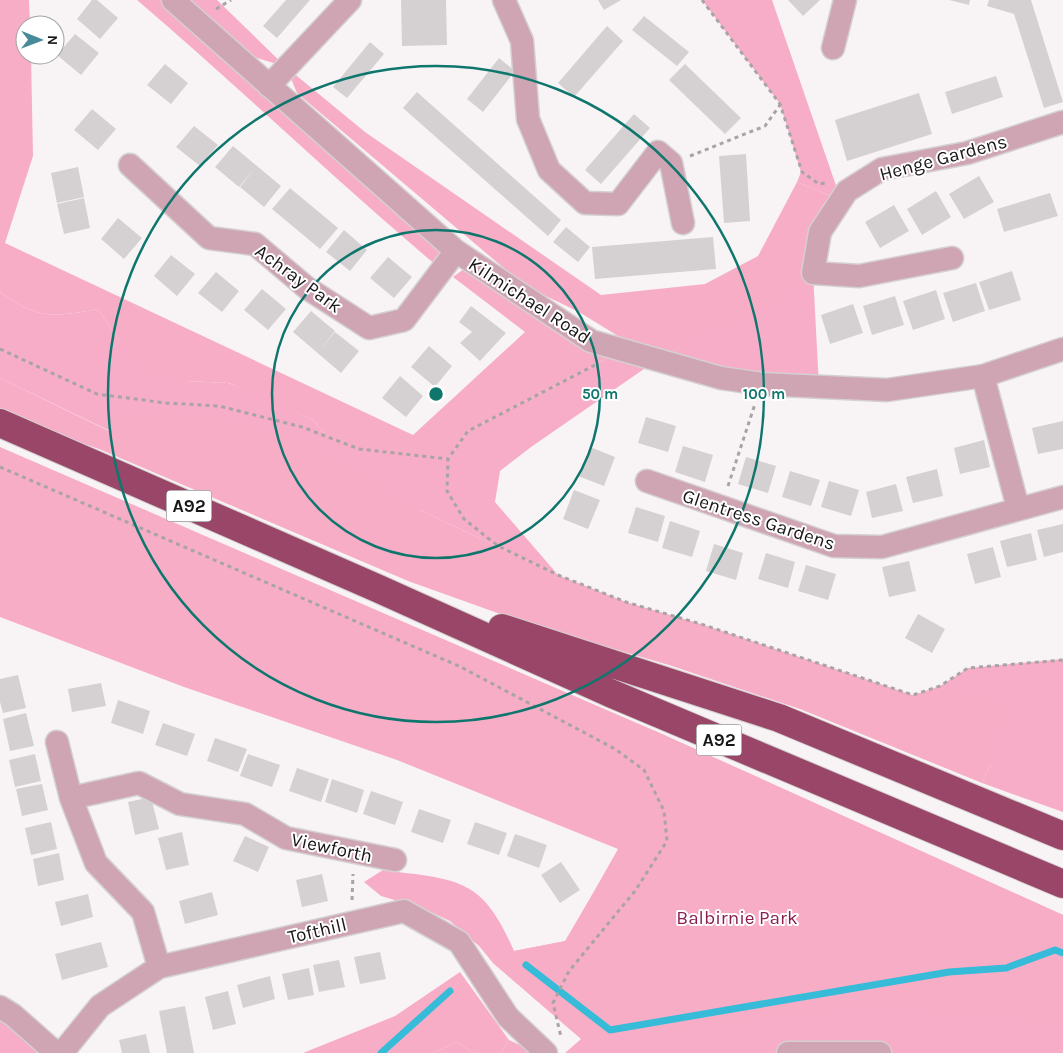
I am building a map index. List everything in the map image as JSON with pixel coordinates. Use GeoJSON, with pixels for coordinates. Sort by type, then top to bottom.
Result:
{"type":"FeatureCollection","features":[{"type":"Feature","properties":{"kind":"highway","name":"A92"},"geometry":{"type":"LineString","coordinates":[[0,423],[379,589],[610,693],[1063,884]]}},
{"type":"Feature","properties":{"kind":"highway","name":"A92"},"geometry":{"type":"LineString","coordinates":[[379,589],[680,684],[779,718],[1063,836]]}},
{"type":"Feature","properties":{"kind":"street","name":"Kilmichael Road"},"geometry":{"type":"LineString","coordinates":[[174,0],[456,251],[591,341],[721,378],[762,384],[887,390],[983,376],[1063,349]]}},
{"type":"Feature","properties":{"kind":"street"},"geometry":{"type":"LineString","coordinates":[[270,86],[350,0]]}},
{"type":"Feature","properties":{"kind":"street"},"geometry":{"type":"LineString","coordinates":[[504,0],[522,41],[528,119],[549,170],[585,204],[618,204],[664,158],[683,222]]}},
{"type":"Feature","properties":{"kind":"street"},"geometry":{"type":"LineString","coordinates":[[833,48],[845,0]]}},
{"type":"Feature","properties":{"kind":"street","name":"Henge Gardens"},"geometry":{"type":"LineString","coordinates":[[952,258],[858,276],[813,273],[820,232],[847,190],[882,169],[967,153],[1063,122]]}},
{"type":"Feature","properties":{"kind":"street","name":"Achray Park"},"geometry":{"type":"LineString","coordinates":[[130,165],[209,238],[255,244],[306,288],[369,328],[404,320],[456,251]]}},
{"type":"Feature","properties":{"kind":"street"},"geometry":{"type":"LineString","coordinates":[[983,376],[1018,508]]}},
{"type":"Feature","properties":{"kind":"street","name":"Glentress Gardens"},"geometry":{"type":"LineString","coordinates":[[647,481],[834,546],[882,547],[1063,497]]}},
{"type":"Feature","properties":{"kind":"street"},"geometry":{"type":"LineString","coordinates":[[57,742],[71,798],[96,863],[143,912],[159,967]]}},
{"type":"Feature","properties":{"kind":"street","name":"Viewforth"},"geometry":{"type":"LineString","coordinates":[[71,798],[139,783],[180,804],[245,814],[286,838],[395,860]]}},
{"type":"Feature","properties":{"kind":"street","name":"Tofthill"},"geometry":{"type":"LineString","coordinates":[[62,1053],[100,1006],[159,967],[404,912],[459,942],[508,1017],[555,1049]]}},
{"type":"Feature","properties":{"kind":"street"},"geometry":{"type":"LineString","coordinates":[[0,1007],[13,1015],[56,1053]]}},
{"type":"Feature","properties":{"kind":"street"},"geometry":{"type":"LineString","coordinates":[[788,1053],[880,1053]]}},
{"type":"Feature","properties":{"kind":"path"},"geometry":{"type":"LineString","coordinates":[[702,0],[780,104],[802,172],[819,184],[828,183]]}},
{"type":"Feature","properties":{"kind":"path"},"geometry":{"type":"LineString","coordinates":[[664,158],[765,126],[780,104]]}},
{"type":"Feature","properties":{"kind":"path"},"geometry":{"type":"LineString","coordinates":[[0,348],[97,394],[166,403],[218,406],[302,428],[359,449],[448,459]]}},
{"type":"Feature","properties":{"kind":"path"},"geometry":{"type":"LineString","coordinates":[[623,350],[468,431],[448,459],[447,491],[464,519],[498,546],[558,576],[626,602],[710,627],[913,695],[940,686],[968,668],[1063,660]]}},
{"type":"Feature","properties":{"kind":"path"},"geometry":{"type":"LineString","coordinates":[[722,507],[762,384]]}},
{"type":"Feature","properties":{"kind":"path"},"geometry":{"type":"LineString","coordinates":[[0,467],[461,667],[615,749],[644,770],[664,811],[667,840],[635,891],[569,971],[553,1004],[555,1049]]}},
{"type":"Feature","properties":{"kind":"path"},"geometry":{"type":"LineString","coordinates":[[352,902],[354,852]]}},
{"type":"Feature","properties":{"kind":"green space"},"geometry":{"type":"Polygon","coordinates":[[[0,0],[29,0],[30,15],[15,15],[15,65],[31,65],[33,156],[5,243],[413,435],[525,332],[453,277],[472,263],[623,350],[468,431],[448,459],[359,449],[326,436],[313,420],[229,383],[186,381],[143,371],[119,341],[98,309],[69,314],[47,314],[25,308],[0,292],[0,0]]]}},
{"type":"Feature","properties":{"kind":"green space"},"geometry":{"type":"Polygon","coordinates":[[[137,0],[173,0],[449,246],[437,266],[213,66],[137,0]]]}},
{"type":"Feature","properties":{"kind":"green space"},"geometry":{"type":"Polygon","coordinates":[[[173,0],[217,0],[286,67],[228,49],[173,0]]]}},
{"type":"Feature","properties":{"kind":"green space"},"geometry":{"type":"Polygon","coordinates":[[[702,0],[772,0],[841,200],[797,182],[801,172],[780,104],[702,0]]]}},
{"type":"Feature","properties":{"kind":"green space"},"geometry":{"type":"Polygon","coordinates":[[[286,67],[365,132],[601,295],[705,284],[758,256],[797,182],[841,200],[813,273],[768,306],[701,336],[657,360],[579,312],[525,286],[297,93],[286,67]]]}},
{"type":"Feature","properties":{"kind":"green space"},"geometry":{"type":"Polygon","coordinates":[[[813,273],[819,387],[657,360],[813,273]]]}},
{"type":"Feature","properties":{"kind":"green space"},"geometry":{"type":"Polygon","coordinates":[[[0,292],[25,308],[47,314],[69,314],[98,309],[119,341],[186,381],[228,383],[257,394],[313,420],[326,436],[448,459],[468,431],[623,350],[657,360],[531,447],[500,471],[495,502],[558,575],[420,510],[110,431],[0,378],[0,292]]]}},
{"type":"Feature","properties":{"kind":"green space"},"geometry":{"type":"Polygon","coordinates":[[[0,378],[109,431],[123,414],[170,411],[217,416],[313,443],[420,510],[558,575],[626,602],[701,624],[913,695],[940,686],[1005,705],[991,764],[982,783],[800,709],[669,665],[531,625],[408,581],[99,449],[43,430],[0,408],[0,378]]]}},
{"type":"Feature","properties":{"kind":"green space"},"geometry":{"type":"Polygon","coordinates":[[[0,447],[653,730],[1063,915],[1063,1023],[879,1007],[582,1039],[493,963],[514,951],[566,941],[618,849],[397,760],[184,687],[0,617],[0,447]]]}},
{"type":"Feature","properties":{"kind":"green space"},"geometry":{"type":"Polygon","coordinates":[[[1063,659],[1063,812],[982,783],[991,764],[940,686],[968,668],[1063,659]]]}},
{"type":"Feature","properties":{"kind":"green space","name":"Balbirnie Park"},"geometry":{"type":"Polygon","coordinates":[[[653,730],[1063,915],[1063,1053],[565,1053],[581,1039],[493,963],[479,946],[450,921],[422,908],[381,896],[364,882],[383,870],[449,880],[464,886],[478,895],[490,908],[502,926],[514,951],[565,941],[619,849],[653,730]]]}},
{"type":"Feature","properties":{"kind":"green space"},"geometry":{"type":"Polygon","coordinates":[[[460,972],[509,1040],[501,1053],[473,1053],[457,1042],[433,1053],[303,1053],[395,1016],[460,972]]]}},
{"type":"Feature","properties":{"kind":"green space"},"geometry":{"type":"Polygon","coordinates":[[[0,1007],[56,1053],[0,1053],[0,1007]]]}},
{"type":"Feature","properties":{"kind":"green space"},"geometry":{"type":"Polygon","coordinates":[[[509,1040],[537,1053],[501,1053],[509,1040]]]}},
{"type":"Feature","properties":{"kind":"green space"},"geometry":{"type":"Polygon","coordinates":[[[457,1042],[473,1053],[433,1053],[457,1042]]]}},
{"type":"Feature","properties":{"kind":"building"},"geometry":{"type":"Polygon","coordinates":[[[92,0],[97,0],[118,18],[100,39],[77,19],[92,0]]]}},
{"type":"Feature","properties":{"kind":"building"},"geometry":{"type":"Polygon","coordinates":[[[286,0],[310,0],[277,38],[263,26],[286,0]]]}},
{"type":"Feature","properties":{"kind":"building"},"geometry":{"type":"Polygon","coordinates":[[[401,0],[446,0],[447,45],[402,46],[401,0]]]}},
{"type":"Feature","properties":{"kind":"building"},"geometry":{"type":"Polygon","coordinates":[[[598,0],[621,0],[604,10],[598,0]]]}},
{"type":"Feature","properties":{"kind":"building"},"geometry":{"type":"Polygon","coordinates":[[[788,0],[820,0],[803,16],[788,0]]]}},
{"type":"Feature","properties":{"kind":"building"},"geometry":{"type":"Polygon","coordinates":[[[949,0],[970,0],[969,5],[949,0]]]}},
{"type":"Feature","properties":{"kind":"building"},"geometry":{"type":"Polygon","coordinates":[[[989,0],[1031,0],[1063,102],[1044,108],[1014,14],[987,6],[989,0]]]}},
{"type":"Feature","properties":{"kind":"building"},"geometry":{"type":"Polygon","coordinates":[[[644,16],[689,52],[677,66],[632,30],[644,16]]]}},
{"type":"Feature","properties":{"kind":"building"},"geometry":{"type":"Polygon","coordinates":[[[607,26],[623,41],[574,97],[558,83],[607,26]]]}},
{"type":"Feature","properties":{"kind":"building"},"geometry":{"type":"Polygon","coordinates":[[[75,34],[99,53],[81,75],[65,62],[65,46],[75,34]]]}},
{"type":"Feature","properties":{"kind":"building"},"geometry":{"type":"Polygon","coordinates":[[[370,42],[384,54],[347,98],[333,87],[370,42]]]}},
{"type":"Feature","properties":{"kind":"building"},"geometry":{"type":"Polygon","coordinates":[[[499,58],[515,71],[483,112],[467,99],[499,58]]]}},
{"type":"Feature","properties":{"kind":"building"},"geometry":{"type":"Polygon","coordinates":[[[165,64],[188,83],[171,104],[147,85],[165,64]]]}},
{"type":"Feature","properties":{"kind":"building"},"geometry":{"type":"Polygon","coordinates":[[[685,64],[741,118],[725,134],[669,80],[685,64]]]}},
{"type":"Feature","properties":{"kind":"building"},"geometry":{"type":"Polygon","coordinates":[[[996,76],[1003,97],[952,114],[945,92],[996,76]]]}},
{"type":"Feature","properties":{"kind":"building"},"geometry":{"type":"Polygon","coordinates":[[[417,92],[561,220],[548,236],[403,108],[417,92]]]}},
{"type":"Feature","properties":{"kind":"building"},"geometry":{"type":"Polygon","coordinates":[[[919,93],[932,134],[847,161],[835,120],[919,93]]]}},
{"type":"Feature","properties":{"kind":"building"},"geometry":{"type":"Polygon","coordinates":[[[92,109],[116,129],[98,150],[74,130],[92,109]]]}},
{"type":"Feature","properties":{"kind":"building"},"geometry":{"type":"Polygon","coordinates":[[[634,114],[650,128],[601,184],[585,170],[634,114]]]}},
{"type":"Feature","properties":{"kind":"building"},"geometry":{"type":"Polygon","coordinates":[[[194,126],[218,145],[200,166],[176,147],[194,126]]]}},
{"type":"Feature","properties":{"kind":"building"},"geometry":{"type":"Polygon","coordinates":[[[233,146],[257,166],[239,187],[215,167],[233,146]]]}},
{"type":"Feature","properties":{"kind":"building"},"geometry":{"type":"Polygon","coordinates":[[[746,154],[750,221],[724,223],[719,156],[746,154]]]}},
{"type":"Feature","properties":{"kind":"building"},"geometry":{"type":"Polygon","coordinates":[[[257,166],[281,186],[264,207],[240,187],[257,166]]]}},
{"type":"Feature","properties":{"kind":"building"},"geometry":{"type":"Polygon","coordinates":[[[78,167],[84,197],[57,203],[51,173],[78,167]]]}},
{"type":"Feature","properties":{"kind":"building"},"geometry":{"type":"Polygon","coordinates":[[[979,176],[994,202],[964,219],[949,194],[979,176]]]}},
{"type":"Feature","properties":{"kind":"building"},"geometry":{"type":"Polygon","coordinates":[[[290,188],[338,228],[320,249],[272,209],[290,188]]]}},
{"type":"Feature","properties":{"kind":"building"},"geometry":{"type":"Polygon","coordinates":[[[936,191],[951,217],[922,235],[907,209],[936,191]]]}},
{"type":"Feature","properties":{"kind":"building"},"geometry":{"type":"Polygon","coordinates":[[[1050,193],[1058,216],[1004,232],[997,209],[1050,193]]]}},
{"type":"Feature","properties":{"kind":"building"},"geometry":{"type":"Polygon","coordinates":[[[84,198],[90,228],[64,234],[57,204],[84,198]]]}},
{"type":"Feature","properties":{"kind":"building"},"geometry":{"type":"Polygon","coordinates":[[[894,205],[909,231],[880,248],[865,222],[894,205]]]}},
{"type":"Feature","properties":{"kind":"building"},"geometry":{"type":"Polygon","coordinates":[[[118,218],[142,238],[124,259],[101,239],[118,218]]]}},
{"type":"Feature","properties":{"kind":"building"},"geometry":{"type":"Polygon","coordinates":[[[566,227],[590,247],[578,262],[553,242],[566,227]]]}},
{"type":"Feature","properties":{"kind":"building"},"geometry":{"type":"Polygon","coordinates":[[[344,230],[367,250],[350,271],[326,252],[344,230]]]}},
{"type":"Feature","properties":{"kind":"building"},"geometry":{"type":"Polygon","coordinates":[[[713,237],[716,269],[595,279],[592,247],[713,237]]]}},
{"type":"Feature","properties":{"kind":"building"},"geometry":{"type":"Polygon","coordinates":[[[171,255],[195,274],[177,296],[154,276],[171,255]]]}},
{"type":"Feature","properties":{"kind":"building"},"geometry":{"type":"Polygon","coordinates":[[[388,257],[412,277],[394,298],[370,278],[388,257]]]}},
{"type":"Feature","properties":{"kind":"building"},"geometry":{"type":"Polygon","coordinates":[[[1012,271],[1021,300],[989,310],[979,282],[1012,271]]]}},
{"type":"Feature","properties":{"kind":"building"},"geometry":{"type":"Polygon","coordinates":[[[216,272],[239,291],[222,312],[198,293],[216,272]]]}},
{"type":"Feature","properties":{"kind":"building"},"geometry":{"type":"Polygon","coordinates":[[[976,283],[985,311],[953,322],[943,293],[976,283]]]}},
{"type":"Feature","properties":{"kind":"building"},"geometry":{"type":"Polygon","coordinates":[[[262,289],[286,309],[268,330],[244,310],[262,289]]]}},
{"type":"Feature","properties":{"kind":"building"},"geometry":{"type":"Polygon","coordinates":[[[936,290],[945,319],[913,330],[903,301],[936,290]]]}},
{"type":"Feature","properties":{"kind":"building"},"geometry":{"type":"Polygon","coordinates":[[[895,296],[904,325],[872,335],[863,306],[895,296]]]}},
{"type":"Feature","properties":{"kind":"building"},"geometry":{"type":"Polygon","coordinates":[[[853,304],[863,333],[830,344],[821,315],[853,304]]]}},
{"type":"Feature","properties":{"kind":"building"},"geometry":{"type":"Polygon","coordinates":[[[471,306],[506,333],[480,361],[460,343],[472,332],[459,322],[471,306]]]}},
{"type":"Feature","properties":{"kind":"building"},"geometry":{"type":"Polygon","coordinates":[[[311,311],[335,331],[319,351],[335,332],[359,351],[341,373],[293,332],[311,311]]]}},
{"type":"Feature","properties":{"kind":"building"},"geometry":{"type":"Polygon","coordinates":[[[429,346],[452,366],[435,387],[411,367],[429,346]]]}},
{"type":"Feature","properties":{"kind":"building"},"geometry":{"type":"Polygon","coordinates":[[[400,376],[423,396],[406,417],[382,398],[400,376]]]}},
{"type":"Feature","properties":{"kind":"building"},"geometry":{"type":"Polygon","coordinates":[[[646,417],[676,426],[668,452],[638,443],[646,417]]]}},
{"type":"Feature","properties":{"kind":"building"},"geometry":{"type":"Polygon","coordinates":[[[1063,421],[1063,449],[1038,454],[1032,428],[1063,421]]]}},
{"type":"Feature","properties":{"kind":"building"},"geometry":{"type":"Polygon","coordinates":[[[984,440],[990,467],[960,474],[954,448],[984,440]]]}},
{"type":"Feature","properties":{"kind":"building"},"geometry":{"type":"Polygon","coordinates":[[[683,446],[713,455],[705,482],[675,472],[683,446]]]}},
{"type":"Feature","properties":{"kind":"building"},"geometry":{"type":"Polygon","coordinates":[[[590,447],[615,457],[604,486],[578,476],[590,447]]]}},
{"type":"Feature","properties":{"kind":"building"},"geometry":{"type":"Polygon","coordinates":[[[746,457],[776,466],[768,493],[738,484],[746,457]]]}},
{"type":"Feature","properties":{"kind":"building"},"geometry":{"type":"Polygon","coordinates":[[[937,469],[943,496],[913,503],[906,477],[937,469]]]}},
{"type":"Feature","properties":{"kind":"building"},"geometry":{"type":"Polygon","coordinates":[[[790,471],[820,480],[811,506],[782,497],[790,471]]]}},
{"type":"Feature","properties":{"kind":"building"},"geometry":{"type":"Polygon","coordinates":[[[829,481],[859,490],[851,516],[821,507],[829,481]]]}},
{"type":"Feature","properties":{"kind":"building"},"geometry":{"type":"Polygon","coordinates":[[[896,484],[903,511],[872,518],[866,492],[896,484]]]}},
{"type":"Feature","properties":{"kind":"building"},"geometry":{"type":"Polygon","coordinates":[[[574,490],[600,500],[588,529],[563,519],[574,490]]]}},
{"type":"Feature","properties":{"kind":"building"},"geometry":{"type":"Polygon","coordinates":[[[636,507],[665,516],[658,542],[628,533],[636,507]]]}},
{"type":"Feature","properties":{"kind":"building"},"geometry":{"type":"Polygon","coordinates":[[[670,521],[700,531],[692,557],[662,548],[670,521]]]}},
{"type":"Feature","properties":{"kind":"building"},"geometry":{"type":"Polygon","coordinates":[[[1063,524],[1063,552],[1044,557],[1037,530],[1063,524]]]}},
{"type":"Feature","properties":{"kind":"building"},"geometry":{"type":"Polygon","coordinates":[[[1031,533],[1037,560],[1007,567],[1000,541],[1031,533]]]}},
{"type":"Feature","properties":{"kind":"building"},"geometry":{"type":"Polygon","coordinates":[[[714,544],[743,553],[736,580],[706,571],[714,544]]]}},
{"type":"Feature","properties":{"kind":"building"},"geometry":{"type":"Polygon","coordinates":[[[993,547],[1001,577],[975,584],[967,554],[993,547]]]}},
{"type":"Feature","properties":{"kind":"building"},"geometry":{"type":"Polygon","coordinates":[[[766,553],[795,562],[788,588],[758,579],[766,553]]]}},
{"type":"Feature","properties":{"kind":"building"},"geometry":{"type":"Polygon","coordinates":[[[909,561],[916,591],[889,597],[882,567],[909,561]]]}},
{"type":"Feature","properties":{"kind":"building"},"geometry":{"type":"Polygon","coordinates":[[[806,565],[836,574],[828,600],[798,591],[806,565]]]}},
{"type":"Feature","properties":{"kind":"building"},"geometry":{"type":"Polygon","coordinates":[[[918,614],[945,629],[932,653],[905,638],[918,614]]]}},
{"type":"Feature","properties":{"kind":"building"},"geometry":{"type":"Polygon","coordinates":[[[18,675],[26,708],[3,713],[0,702],[0,679],[18,675]]]}},
{"type":"Feature","properties":{"kind":"building"},"geometry":{"type":"Polygon","coordinates":[[[101,683],[106,706],[72,712],[68,689],[101,683]]]}},
{"type":"Feature","properties":{"kind":"building"},"geometry":{"type":"Polygon","coordinates":[[[118,700],[150,711],[143,734],[111,723],[118,700]]]}},
{"type":"Feature","properties":{"kind":"building"},"geometry":{"type":"Polygon","coordinates":[[[26,713],[34,746],[10,751],[3,719],[26,713]]]}},
{"type":"Feature","properties":{"kind":"building"},"geometry":{"type":"Polygon","coordinates":[[[163,723],[195,734],[187,756],[155,745],[163,723]]]}},
{"type":"Feature","properties":{"kind":"building"},"geometry":{"type":"Polygon","coordinates":[[[215,738],[247,749],[238,772],[207,761],[215,738]]]}},
{"type":"Feature","properties":{"kind":"building"},"geometry":{"type":"Polygon","coordinates":[[[35,754],[41,781],[15,787],[9,760],[35,754]]]}},
{"type":"Feature","properties":{"kind":"building"},"geometry":{"type":"Polygon","coordinates":[[[248,754],[280,765],[272,787],[240,776],[248,754]]]}},
{"type":"Feature","properties":{"kind":"building"},"geometry":{"type":"Polygon","coordinates":[[[297,768],[329,779],[321,802],[289,791],[297,768]]]}},
{"type":"Feature","properties":{"kind":"building"},"geometry":{"type":"Polygon","coordinates":[[[332,779],[364,790],[357,813],[325,802],[332,779]]]}},
{"type":"Feature","properties":{"kind":"building"},"geometry":{"type":"Polygon","coordinates":[[[42,784],[48,810],[22,816],[16,789],[42,784]]]}},
{"type":"Feature","properties":{"kind":"building"},"geometry":{"type":"Polygon","coordinates":[[[371,791],[403,802],[395,825],[363,814],[371,791]]]}},
{"type":"Feature","properties":{"kind":"building"},"geometry":{"type":"Polygon","coordinates":[[[151,797],[159,829],[135,835],[128,802],[151,797]]]}},
{"type":"Feature","properties":{"kind":"building"},"geometry":{"type":"Polygon","coordinates":[[[419,809],[451,820],[443,843],[411,832],[419,809]]]}},
{"type":"Feature","properties":{"kind":"building"},"geometry":{"type":"Polygon","coordinates":[[[51,822],[57,849],[31,855],[25,828],[51,822]]]}},
{"type":"Feature","properties":{"kind":"building"},"geometry":{"type":"Polygon","coordinates":[[[475,822],[507,833],[499,855],[467,844],[475,822]]]}},
{"type":"Feature","properties":{"kind":"building"},"geometry":{"type":"Polygon","coordinates":[[[182,832],[189,865],[166,870],[158,838],[182,832]]]}},
{"type":"Feature","properties":{"kind":"building"},"geometry":{"type":"Polygon","coordinates":[[[515,834],[547,845],[539,868],[507,856],[515,834]]]}},
{"type":"Feature","properties":{"kind":"building"},"geometry":{"type":"Polygon","coordinates":[[[245,836],[269,847],[258,872],[233,861],[245,836]]]}},
{"type":"Feature","properties":{"kind":"building"},"geometry":{"type":"Polygon","coordinates":[[[59,853],[64,880],[38,886],[33,859],[59,853]]]}},
{"type":"Feature","properties":{"kind":"building"},"geometry":{"type":"Polygon","coordinates":[[[561,862],[580,890],[560,903],[541,875],[561,862]]]}},
{"type":"Feature","properties":{"kind":"building"},"geometry":{"type":"Polygon","coordinates":[[[322,874],[328,901],[302,907],[296,880],[322,874]]]}},
{"type":"Feature","properties":{"kind":"building"},"geometry":{"type":"Polygon","coordinates":[[[212,892],[218,915],[185,924],[179,901],[212,892]]]}},
{"type":"Feature","properties":{"kind":"building"},"geometry":{"type":"Polygon","coordinates":[[[88,894],[93,917],[61,926],[55,902],[88,894]]]}},
{"type":"Feature","properties":{"kind":"building"},"geometry":{"type":"Polygon","coordinates":[[[101,942],[108,967],[62,980],[55,954],[101,942]]]}},
{"type":"Feature","properties":{"kind":"building"},"geometry":{"type":"Polygon","coordinates":[[[380,952],[386,979],[360,984],[354,957],[380,952]]]}},
{"type":"Feature","properties":{"kind":"building"},"geometry":{"type":"Polygon","coordinates":[[[339,960],[345,987],[319,992],[313,965],[339,960]]]}},
{"type":"Feature","properties":{"kind":"building"},"geometry":{"type":"Polygon","coordinates":[[[309,968],[314,995],[288,1000],[282,974],[309,968]]]}},
{"type":"Feature","properties":{"kind":"building"},"geometry":{"type":"Polygon","coordinates":[[[270,976],[275,999],[243,1008],[237,985],[270,976]]]}},
{"type":"Feature","properties":{"kind":"building"},"geometry":{"type":"Polygon","coordinates":[[[228,991],[236,1024],[213,1030],[205,997],[228,991]]]}},
{"type":"Feature","properties":{"kind":"building"},"geometry":{"type":"Polygon","coordinates":[[[185,1006],[194,1053],[167,1053],[159,1011],[185,1006]]]}},
{"type":"Feature","properties":{"kind":"building"},"geometry":{"type":"Polygon","coordinates":[[[146,1034],[150,1053],[122,1053],[119,1040],[146,1034]]]}},
{"type":"Feature","properties":{"kind":"waterway"},"geometry":{"type":"LineString","coordinates":[[526,965],[610,1030],[949,972],[1006,968],[1055,950],[1063,953]]}},
{"type":"Feature","properties":{"kind":"waterway"},"geometry":{"type":"LineString","coordinates":[[381,1053],[450,991]]}}]}
